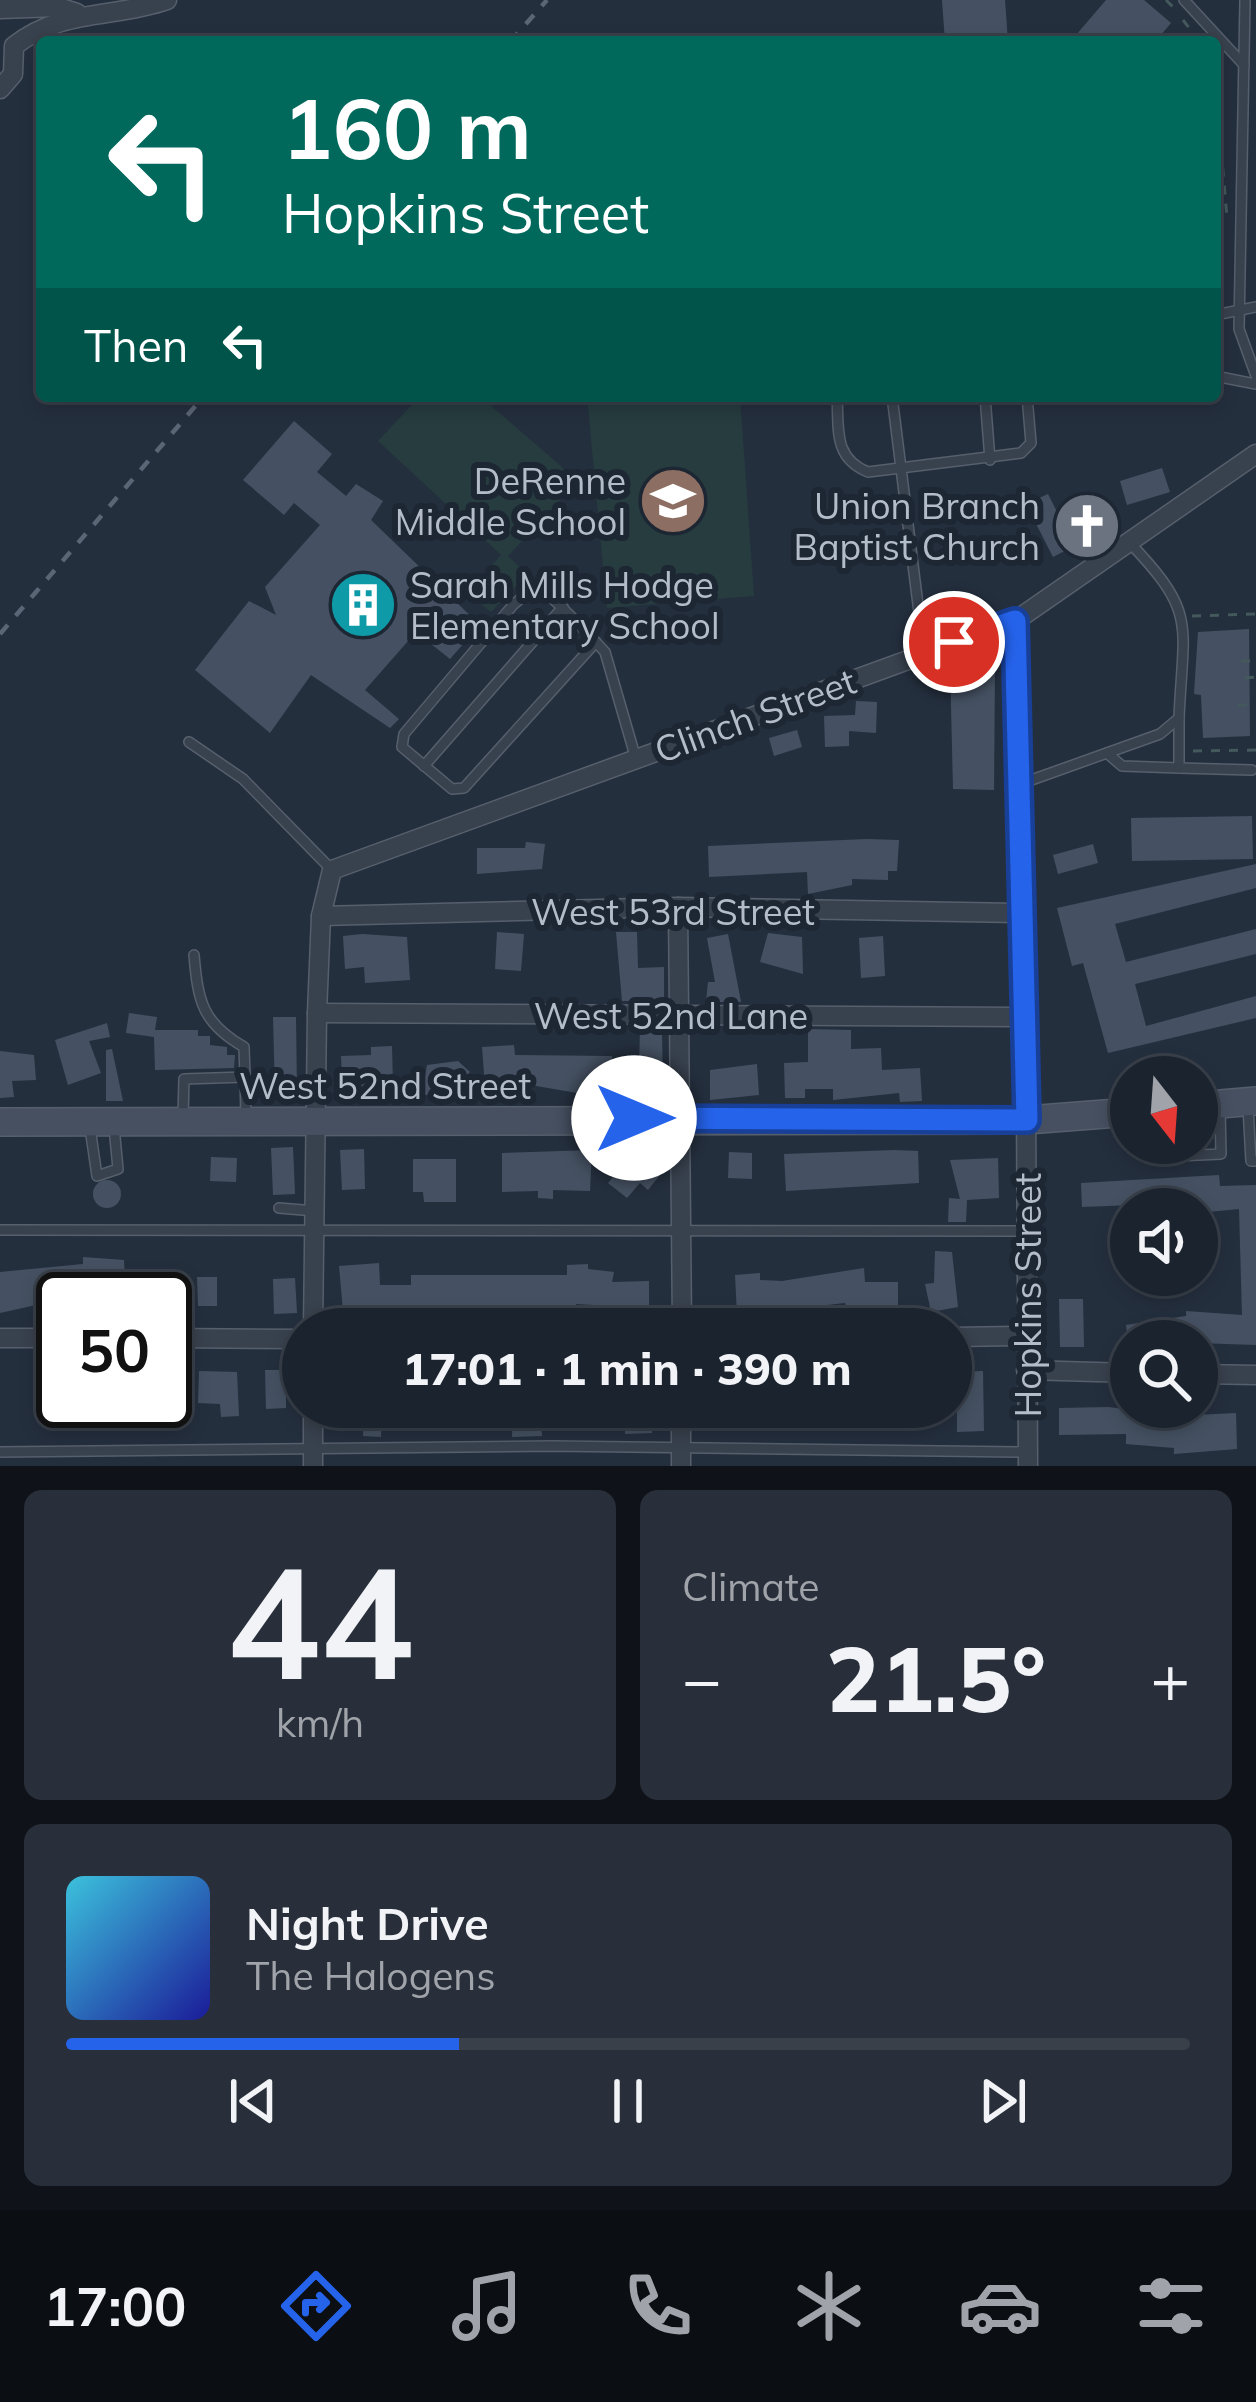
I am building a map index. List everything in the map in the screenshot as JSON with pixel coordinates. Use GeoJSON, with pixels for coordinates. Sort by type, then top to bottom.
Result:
{"type":"FeatureCollection","features":[{"type":"Feature","properties":{"kind":"main road","name":"West 52nd Street"},"geometry":{"type":"LineString","coordinates":[[0,1122],[1027,1120],[1110,1114]]}},
{"type":"Feature","properties":{"kind":"street"},"geometry":{"type":"LineString","coordinates":[[14,46],[77,13],[167,0]]}},
{"type":"Feature","properties":{"kind":"street"},"geometry":{"type":"LineString","coordinates":[[0,9],[58,7],[77,13]]}},
{"type":"Feature","properties":{"kind":"street"},"geometry":{"type":"LineString","coordinates":[[0,29],[14,46],[13,74],[0,89]]}},
{"type":"Feature","properties":{"kind":"street","name":"Clinch Street"},"geometry":{"type":"LineString","coordinates":[[332,870],[1015,621],[1256,454]]}},
{"type":"Feature","properties":{"kind":"street","name":"Hopkins Street"},"geometry":{"type":"LineString","coordinates":[[1015,621],[1025,913],[1027,1459]]}},
{"type":"Feature","properties":{"kind":"street"},"geometry":{"type":"LineString","coordinates":[[313,1308],[321,916],[332,870]]}},
{"type":"Feature","properties":{"kind":"street"},"geometry":{"type":"LineString","coordinates":[[678,907],[682,1308]]}},
{"type":"Feature","properties":{"kind":"street","name":"West 53rd Street"},"geometry":{"type":"LineString","coordinates":[[321,916],[678,907],[1025,913]]}},
{"type":"Feature","properties":{"kind":"street","name":"West 52nd Lane"},"geometry":{"type":"LineString","coordinates":[[317,1013],[1026,1017]]}},
{"type":"Feature","properties":{"kind":"street"},"geometry":{"type":"LineString","coordinates":[[972,1337],[1024,1336]]}},
{"type":"Feature","properties":{"kind":"street"},"geometry":{"type":"LineString","coordinates":[[0,1338],[36,1338]]}},
{"type":"Feature","properties":{"kind":"street"},"geometry":{"type":"LineString","coordinates":[[192,1338],[282,1339]]}},
{"type":"Feature","properties":{"kind":"street"},"geometry":{"type":"LineString","coordinates":[[1026,1370],[1110,1372]]}},
{"type":"Feature","properties":{"kind":"street"},"geometry":{"type":"LineString","coordinates":[[1218,1375],[1256,1376]]}},
{"type":"Feature","properties":{"kind":"lane"},"geometry":{"type":"LineString","coordinates":[[1184,0],[1217,36]]}},
{"type":"Feature","properties":{"kind":"lane"},"geometry":{"type":"LineString","coordinates":[[1221,377],[1256,380],[1239,329],[1245,0]]}},
{"type":"Feature","properties":{"kind":"lane"},"geometry":{"type":"LineString","coordinates":[[1221,40],[1244,65]]}},
{"type":"Feature","properties":{"kind":"lane"},"geometry":{"type":"LineString","coordinates":[[1221,313],[1256,307]]}},
{"type":"Feature","properties":{"kind":"lane"},"geometry":{"type":"LineString","coordinates":[[837,402],[841,452],[851,466],[868,472],[1021,453],[1031,442],[1028,402]]}},
{"type":"Feature","properties":{"kind":"lane"},"geometry":{"type":"LineString","coordinates":[[893,402],[924,653]]}},
{"type":"Feature","properties":{"kind":"lane"},"geometry":{"type":"LineString","coordinates":[[985,402],[990,460]]}},
{"type":"Feature","properties":{"kind":"lane"},"geometry":{"type":"LineString","coordinates":[[1129,542],[1172,587],[1183,616],[1179,768]]}},
{"type":"Feature","properties":{"kind":"lane"},"geometry":{"type":"LineString","coordinates":[[596,642],[464,788],[452,789],[402,747],[404,734],[513,605],[536,585],[563,607],[596,642],[605,652],[635,759]]}},
{"type":"Feature","properties":{"kind":"lane"},"geometry":{"type":"LineString","coordinates":[[424,766],[563,607]]}},
{"type":"Feature","properties":{"kind":"lane"},"geometry":{"type":"LineString","coordinates":[[1021,784],[1160,734],[1179,718]]}},
{"type":"Feature","properties":{"kind":"lane"},"geometry":{"type":"LineString","coordinates":[[189,742],[243,779],[332,870]]}},
{"type":"Feature","properties":{"kind":"lane"},"geometry":{"type":"LineString","coordinates":[[1107,753],[1122,766],[1252,770]]}},
{"type":"Feature","properties":{"kind":"lane"},"geometry":{"type":"LineString","coordinates":[[194,955],[198,1005],[215,1030],[244,1047],[246,1122]]}},
{"type":"Feature","properties":{"kind":"lane"},"geometry":{"type":"LineString","coordinates":[[182,1122],[184,1079],[245,1077]]}},
{"type":"Feature","properties":{"kind":"lane"},"geometry":{"type":"LineString","coordinates":[[1218,1154],[1230,1103]]}},
{"type":"Feature","properties":{"kind":"lane"},"geometry":{"type":"LineString","coordinates":[[1230,1103],[1251,1161],[1256,1161]]}},
{"type":"Feature","properties":{"kind":"lane"},"geometry":{"type":"LineString","coordinates":[[102,1122],[118,1169],[97,1176],[102,1122]]}},
{"type":"Feature","properties":{"kind":"lane"},"geometry":{"type":"LineString","coordinates":[[279,1208],[315,1221]]}},
{"type":"Feature","properties":{"kind":"lane"},"geometry":{"type":"LineString","coordinates":[[0,1230],[315,1221],[681,1231],[1025,1231]]}},
{"type":"Feature","properties":{"kind":"lane"},"geometry":{"type":"LineString","coordinates":[[0,1453],[1027,1459]]}},
{"type":"Feature","properties":{"kind":"path"},"geometry":{"type":"LineString","coordinates":[[1166,0],[1195,36]]}},
{"type":"Feature","properties":{"kind":"path"},"geometry":{"type":"LineString","coordinates":[[1221,154],[1227,231]]}},
{"type":"Feature","properties":{"kind":"path"},"geometry":{"type":"LineString","coordinates":[[1183,616],[1256,614]]}},
{"type":"Feature","properties":{"kind":"path"},"geometry":{"type":"LineString","coordinates":[[1241,661],[1256,661]]}},
{"type":"Feature","properties":{"kind":"path"},"geometry":{"type":"LineString","coordinates":[[1245,677],[1256,677]]}},
{"type":"Feature","properties":{"kind":"path"},"geometry":{"type":"LineString","coordinates":[[1238,705],[1256,705]]}},
{"type":"Feature","properties":{"kind":"path"},"geometry":{"type":"LineString","coordinates":[[1179,752],[1256,750]]}},
{"type":"Feature","properties":{"kind":"green space"},"geometry":{"type":"Polygon","coordinates":[[[414,402],[487,402],[562,467],[573,486],[508,556],[523,570],[522,580],[491,612],[467,593],[501,555],[378,441],[414,402]]]}},
{"type":"Feature","properties":{"kind":"green space"},"geometry":{"type":"Polygon","coordinates":[[[588,402],[740,402],[754,596],[607,608],[588,402]]]}},
{"type":"Feature","properties":{"kind":"building"},"geometry":{"type":"Polygon","coordinates":[[[942,0],[1005,0],[1008,36],[945,36],[942,0]]]}},
{"type":"Feature","properties":{"kind":"building"},"geometry":{"type":"Polygon","coordinates":[[[1106,0],[1144,0],[1171,23],[1160,36],[1075,36],[1106,0]]]}},
{"type":"Feature","properties":{"kind":"building","name":"Sarah Mills Hodge Elementary School"},"geometry":{"type":"Polygon","coordinates":[[[294,421],[332,454],[317,472],[346,496],[356,484],[383,501],[371,520],[480,625],[450,659],[416,632],[365,690],[399,719],[390,728],[311,675],[270,733],[195,670],[249,601],[276,615],[265,587],[320,525],[294,503],[284,515],[243,480],[294,421]]]}},
{"type":"Feature","properties":{"kind":"building"},"geometry":{"type":"Polygon","coordinates":[[[1162,468],[1170,492],[1127,505],[1120,481],[1162,468]]]}},
{"type":"Feature","properties":{"kind":"building"},"geometry":{"type":"Polygon","coordinates":[[[1048,494],[1074,546],[1053,557],[1026,504],[1048,494]]]}},
{"type":"Feature","properties":{"kind":"building"},"geometry":{"type":"Polygon","coordinates":[[[1249,629],[1250,736],[1203,738],[1201,695],[1194,694],[1198,632],[1249,629]]]}},
{"type":"Feature","properties":{"kind":"building"},"geometry":{"type":"Polygon","coordinates":[[[995,662],[994,790],[953,789],[950,663],[995,662]]]}},
{"type":"Feature","properties":{"kind":"building"},"geometry":{"type":"Polygon","coordinates":[[[856,701],[877,702],[876,733],[849,731],[849,746],[825,747],[824,716],[855,715],[856,701]]]}},
{"type":"Feature","properties":{"kind":"building"},"geometry":{"type":"Polygon","coordinates":[[[797,730],[802,747],[774,756],[769,738],[797,730]]]}},
{"type":"Feature","properties":{"kind":"building"},"geometry":{"type":"Polygon","coordinates":[[[1252,816],[1253,859],[1132,861],[1131,818],[1252,816]]]}},
{"type":"Feature","properties":{"kind":"building"},"geometry":{"type":"Polygon","coordinates":[[[899,840],[897,871],[888,871],[888,880],[852,879],[852,885],[808,894],[807,872],[709,877],[708,846],[899,840]]]}},
{"type":"Feature","properties":{"kind":"building"},"geometry":{"type":"Polygon","coordinates":[[[526,842],[545,844],[542,869],[477,874],[477,848],[525,848],[526,842]]]}},
{"type":"Feature","properties":{"kind":"building"},"geometry":{"type":"Polygon","coordinates":[[[1093,844],[1098,863],[1058,874],[1053,855],[1093,844]]]}},
{"type":"Feature","properties":{"kind":"building"},"geometry":{"type":"Polygon","coordinates":[[[1256,864],[1256,888],[1115,924],[1126,962],[1256,929],[1256,954],[1135,984],[1146,1026],[1256,996],[1256,1018],[1108,1053],[1083,963],[1072,966],[1057,908],[1256,864]]]}},
{"type":"Feature","properties":{"kind":"building"},"geometry":{"type":"Polygon","coordinates":[[[497,932],[524,934],[521,971],[495,969],[497,932]]]}},
{"type":"Feature","properties":{"kind":"building"},"geometry":{"type":"Polygon","coordinates":[[[616,932],[637,932],[638,968],[664,967],[664,1001],[622,1001],[616,932]]]}},
{"type":"Feature","properties":{"kind":"building"},"geometry":{"type":"Polygon","coordinates":[[[768,933],[802,937],[803,974],[760,962],[768,933]]]}},
{"type":"Feature","properties":{"kind":"building"},"geometry":{"type":"Polygon","coordinates":[[[728,934],[741,1002],[706,1002],[708,982],[715,982],[707,938],[728,934]]]}},
{"type":"Feature","properties":{"kind":"building"},"geometry":{"type":"Polygon","coordinates":[[[343,936],[407,937],[410,980],[365,983],[364,967],[345,969],[343,936]]]}},
{"type":"Feature","properties":{"kind":"building"},"geometry":{"type":"Polygon","coordinates":[[[883,936],[885,976],[861,978],[859,938],[883,936]]]}},
{"type":"Feature","properties":{"kind":"building"},"geometry":{"type":"Polygon","coordinates":[[[129,1013],[157,1017],[155,1030],[198,1030],[198,1036],[210,1036],[210,1045],[227,1047],[227,1055],[235,1055],[234,1068],[155,1070],[154,1037],[126,1033],[129,1013]]]}},
{"type":"Feature","properties":{"kind":"building"},"geometry":{"type":"Polygon","coordinates":[[[273,1017],[296,1017],[297,1094],[275,1094],[273,1017]]]}},
{"type":"Feature","properties":{"kind":"building"},"geometry":{"type":"Polygon","coordinates":[[[107,1023],[110,1037],[89,1041],[101,1073],[68,1085],[55,1040],[107,1023]]]}},
{"type":"Feature","properties":{"kind":"building"},"geometry":{"type":"Polygon","coordinates":[[[640,1028],[662,1028],[663,1092],[594,1096],[525,1084],[485,1086],[482,1047],[514,1045],[515,1055],[612,1056],[613,1069],[639,1067],[640,1028]]]}},
{"type":"Feature","properties":{"kind":"building"},"geometry":{"type":"Polygon","coordinates":[[[808,1029],[851,1030],[851,1049],[881,1048],[882,1070],[920,1068],[922,1101],[900,1102],[899,1093],[833,1100],[833,1089],[805,1089],[805,1098],[785,1098],[784,1063],[808,1062],[808,1029]]]}},
{"type":"Feature","properties":{"kind":"building"},"geometry":{"type":"Polygon","coordinates":[[[392,1046],[393,1085],[363,1086],[364,1094],[343,1095],[341,1056],[371,1055],[371,1047],[392,1046]]]}},
{"type":"Feature","properties":{"kind":"building"},"geometry":{"type":"Polygon","coordinates":[[[112,1049],[123,1101],[106,1101],[106,1050],[112,1049]]]}},
{"type":"Feature","properties":{"kind":"building"},"geometry":{"type":"Polygon","coordinates":[[[0,1051],[34,1055],[36,1080],[12,1081],[14,1097],[0,1098],[0,1051]]]}},
{"type":"Feature","properties":{"kind":"building"},"geometry":{"type":"Polygon","coordinates":[[[458,1061],[470,1072],[443,1099],[422,1094],[427,1065],[458,1061]]]}},
{"type":"Feature","properties":{"kind":"building"},"geometry":{"type":"Polygon","coordinates":[[[757,1064],[759,1095],[710,1100],[710,1070],[757,1064]]]}},
{"type":"Feature","properties":{"kind":"building"},"geometry":{"type":"Polygon","coordinates":[[[293,1147],[295,1194],[273,1195],[271,1148],[293,1147]]]}},
{"type":"Feature","properties":{"kind":"building"},"geometry":{"type":"Polygon","coordinates":[[[364,1149],[365,1189],[342,1190],[340,1150],[364,1149]]]}},
{"type":"Feature","properties":{"kind":"building"},"geometry":{"type":"Polygon","coordinates":[[[592,1150],[590,1191],[553,1190],[553,1199],[538,1198],[538,1191],[502,1192],[502,1153],[592,1150]]]}},
{"type":"Feature","properties":{"kind":"building"},"geometry":{"type":"Polygon","coordinates":[[[918,1151],[919,1183],[786,1191],[784,1154],[918,1151]]]}},
{"type":"Feature","properties":{"kind":"building"},"geometry":{"type":"Polygon","coordinates":[[[729,1152],[752,1153],[752,1179],[728,1178],[729,1152]]]}},
{"type":"Feature","properties":{"kind":"building"},"geometry":{"type":"Polygon","coordinates":[[[646,1155],[664,1170],[648,1190],[640,1183],[627,1198],[608,1183],[628,1158],[637,1165],[646,1155]]]}},
{"type":"Feature","properties":{"kind":"building"},"geometry":{"type":"Polygon","coordinates":[[[211,1157],[237,1158],[236,1182],[210,1181],[211,1157]]]}},
{"type":"Feature","properties":{"kind":"building"},"geometry":{"type":"Polygon","coordinates":[[[998,1158],[999,1198],[967,1200],[966,1222],[948,1222],[949,1198],[960,1199],[950,1160],[998,1158]]]}},
{"type":"Feature","properties":{"kind":"building"},"geometry":{"type":"Polygon","coordinates":[[[413,1159],[456,1159],[456,1202],[424,1202],[423,1192],[413,1192],[413,1159]]]}},
{"type":"Feature","properties":{"kind":"building"},"geometry":{"type":"Polygon","coordinates":[[[1219,1175],[1220,1186],[1256,1185],[1256,1345],[1218,1344],[1218,1320],[1159,1320],[1186,1316],[1186,1311],[1242,1315],[1239,1209],[1218,1211],[1218,1188],[1110,1188],[1110,1206],[1082,1207],[1081,1183],[1219,1175]]]}},
{"type":"Feature","properties":{"kind":"building"},"geometry":{"type":"Polygon","coordinates":[[[107,1180],[117,1184],[121,1194],[117,1204],[107,1208],[97,1204],[93,1194],[97,1184],[107,1180]]]}},
{"type":"Feature","properties":{"kind":"building"},"geometry":{"type":"Polygon","coordinates":[[[935,1251],[952,1252],[958,1307],[930,1308],[925,1284],[934,1283],[935,1251]]]}},
{"type":"Feature","properties":{"kind":"building"},"geometry":{"type":"Polygon","coordinates":[[[83,1257],[124,1260],[125,1272],[36,1272],[36,1305],[0,1313],[0,1272],[83,1264],[83,1257]]]}},
{"type":"Feature","properties":{"kind":"building"},"geometry":{"type":"Polygon","coordinates":[[[379,1263],[380,1285],[411,1285],[411,1275],[567,1275],[567,1265],[588,1264],[588,1269],[614,1272],[612,1282],[649,1281],[649,1308],[576,1304],[576,1308],[343,1308],[339,1266],[379,1263]]]}},
{"type":"Feature","properties":{"kind":"building"},"geometry":{"type":"Polygon","coordinates":[[[864,1268],[865,1282],[898,1282],[898,1308],[846,1308],[845,1303],[737,1308],[735,1275],[760,1273],[760,1280],[864,1268]]]}},
{"type":"Feature","properties":{"kind":"building"},"geometry":{"type":"Polygon","coordinates":[[[197,1277],[217,1277],[217,1306],[198,1306],[197,1277]]]}},
{"type":"Feature","properties":{"kind":"building"},"geometry":{"type":"Polygon","coordinates":[[[295,1278],[297,1308],[282,1308],[282,1314],[274,1314],[273,1279],[295,1278]]]}},
{"type":"Feature","properties":{"kind":"building"},"geometry":{"type":"Polygon","coordinates":[[[1059,1299],[1083,1299],[1084,1347],[1060,1347],[1059,1299]]]}},
{"type":"Feature","properties":{"kind":"building"},"geometry":{"type":"Polygon","coordinates":[[[33,1369],[36,1369],[36,1409],[33,1369]]]}},
{"type":"Feature","properties":{"kind":"building"},"geometry":{"type":"Polygon","coordinates":[[[265,1370],[282,1370],[282,1408],[266,1409],[265,1370]]]}},
{"type":"Feature","properties":{"kind":"building"},"geometry":{"type":"Polygon","coordinates":[[[199,1371],[237,1372],[239,1416],[221,1417],[220,1404],[198,1403],[199,1371]]]}},
{"type":"Feature","properties":{"kind":"building"},"geometry":{"type":"Polygon","coordinates":[[[972,1371],[983,1371],[984,1431],[957,1432],[957,1428],[972,1428],[972,1371]]]}},
{"type":"Feature","properties":{"kind":"building"},"geometry":{"type":"Polygon","coordinates":[[[1110,1407],[1110,1428],[1218,1428],[1218,1414],[1236,1413],[1237,1449],[1174,1454],[1174,1448],[1126,1444],[1126,1434],[1059,1435],[1059,1408],[1110,1407]]]}},
{"type":"Feature","properties":{"kind":"building"},"geometry":{"type":"Polygon","coordinates":[[[363,1428],[381,1428],[381,1437],[363,1436],[363,1428]]]}},
{"type":"Feature","properties":{"kind":"building"},"geometry":{"type":"Polygon","coordinates":[[[512,1428],[541,1428],[542,1436],[512,1437],[512,1428]]]}},
{"type":"Feature","properties":{"kind":"building"},"geometry":{"type":"Polygon","coordinates":[[[625,1428],[652,1428],[652,1433],[625,1434],[625,1428]]]}},
{"type":"Feature","properties":{"kind":"railway"},"geometry":{"type":"LineString","coordinates":[[515,36],[547,0]]}},
{"type":"Feature","properties":{"kind":"railway"},"geometry":{"type":"LineString","coordinates":[[0,634],[199,402]]}},
{"type":"Feature","properties":{"kind":"place","name":"DeRenne Middle School"},"geometry":{"type":"Point","coordinates":[673,501]}},
{"type":"Feature","properties":{"kind":"place","name":"Union Branch Baptist Church"},"geometry":{"type":"Point","coordinates":[1087,526]}},
{"type":"Feature","properties":{"kind":"place","name":"Sarah Mills Hodge Elementary School"},"geometry":{"type":"Point","coordinates":[363,605]}},
{"type":"Feature","properties":{"kind":"route"},"geometry":{"type":"LineString","coordinates":[[634,1118],[1027,1120],[1015,621],[954,642]]}}]}
